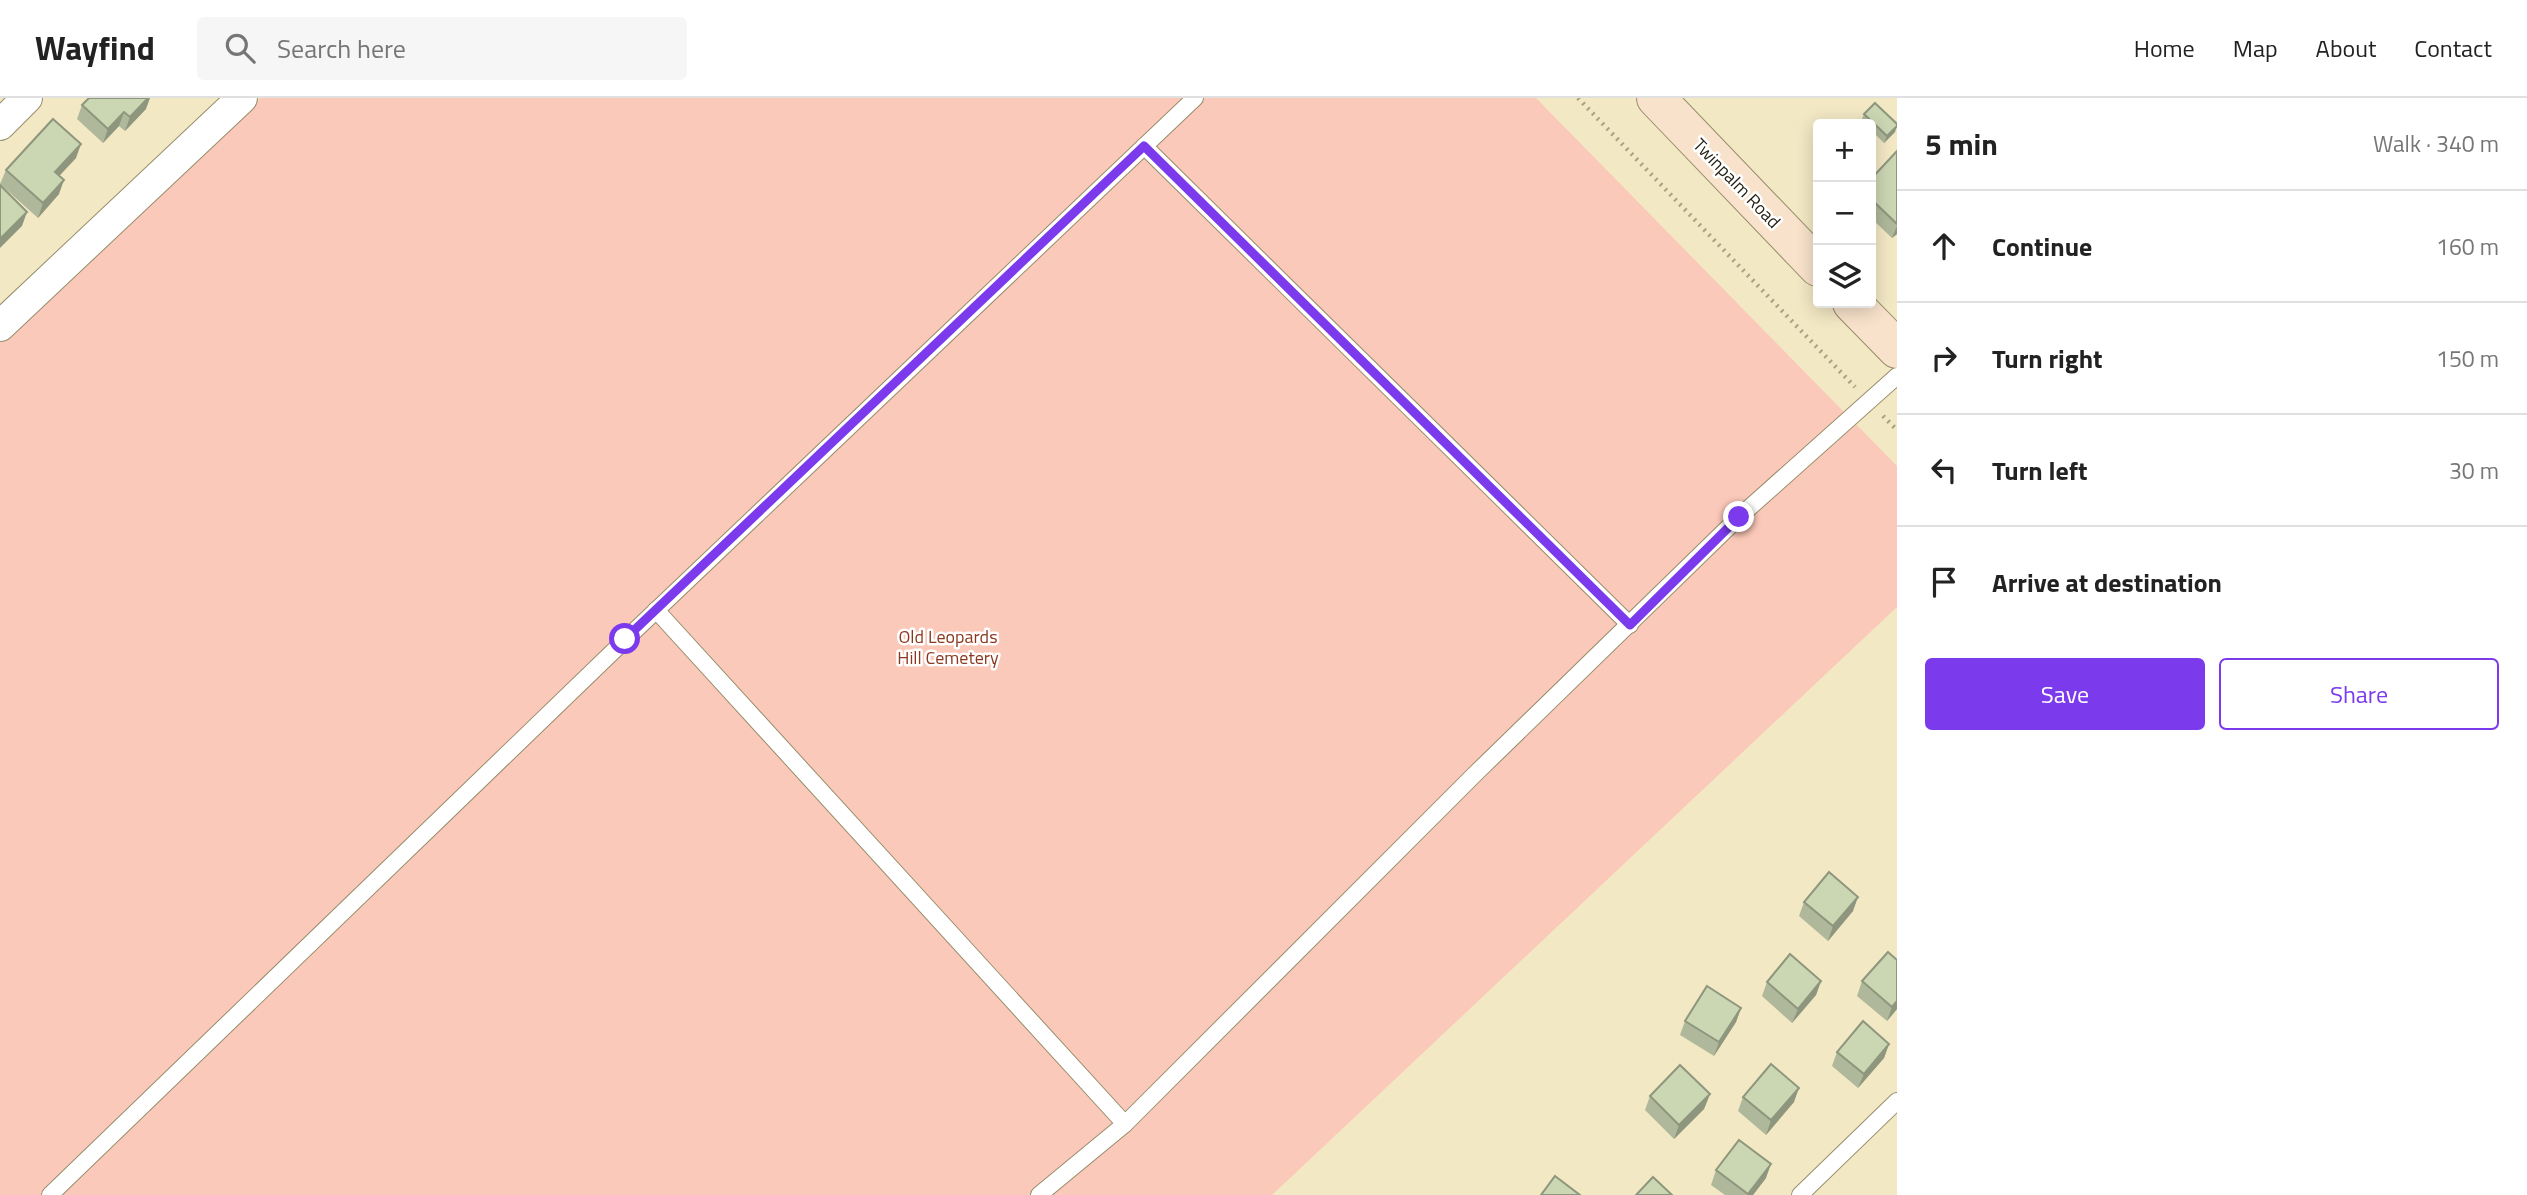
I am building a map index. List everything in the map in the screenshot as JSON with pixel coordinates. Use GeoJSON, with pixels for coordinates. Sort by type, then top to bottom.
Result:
{"type":"FeatureCollection","features":[{"type":"Feature","properties":{"kind":"main road","name":"Twinpalm Road"},"geometry":{"type":"LineString","coordinates":[[1656,98],[1813,262]]}},
{"type":"Feature","properties":{"kind":"main road"},"geometry":{"type":"LineString","coordinates":[[1857,308],[1897,349]]}},
{"type":"Feature","properties":{"kind":"street"},"geometry":{"type":"LineString","coordinates":[[0,125],[27,98]]}},
{"type":"Feature","properties":{"kind":"street"},"geometry":{"type":"LineString","coordinates":[[0,326],[242,98]]}},
{"type":"Feature","properties":{"kind":"lane"},"geometry":{"type":"LineString","coordinates":[[50,1195],[656,610],[1195,98]]}},
{"type":"Feature","properties":{"kind":"lane"},"geometry":{"type":"LineString","coordinates":[[1144,146],[1630,625]]}},
{"type":"Feature","properties":{"kind":"lane"},"geometry":{"type":"LineString","coordinates":[[1039,1195],[1125,1124],[1475,774],[1739,517],[1897,376]]}},
{"type":"Feature","properties":{"kind":"lane"},"geometry":{"type":"LineString","coordinates":[[656,610],[1125,1124]]}},
{"type":"Feature","properties":{"kind":"lane"},"geometry":{"type":"LineString","coordinates":[[1800,1195],[1897,1101]]}},
{"type":"Feature","properties":{"kind":"path"},"geometry":{"type":"LineString","coordinates":[[1578,98],[1897,430]]}},
{"type":"Feature","properties":{"kind":"green space","name":"Old Leopards Hill Cemetery"},"geometry":{"type":"Polygon","coordinates":[[[260,98],[1536,98],[1897,466],[1897,607],[1272,1195],[0,1195],[0,342],[260,98]]]}},
{"type":"Feature","properties":{"kind":"building"},"geometry":{"type":"Polygon","coordinates":[[[89,98],[148,98],[130,117],[124,112],[108,129],[82,105],[89,98]]]}},
{"type":"Feature","properties":{"kind":"building"},"geometry":{"type":"Polygon","coordinates":[[[1875,103],[1897,126],[1887,136],[1876,125],[1876,119],[1869,119],[1864,114],[1875,103]]]}},
{"type":"Feature","properties":{"kind":"building"},"geometry":{"type":"Polygon","coordinates":[[[53,119],[81,144],[55,172],[64,180],[43,203],[6,170],[53,119]]]}},
{"type":"Feature","properties":{"kind":"building"},"geometry":{"type":"Polygon","coordinates":[[[1897,151],[1897,224],[1876,204],[1876,174],[1897,151]]]}},
{"type":"Feature","properties":{"kind":"building"},"geometry":{"type":"Polygon","coordinates":[[[0,185],[27,212],[0,239],[0,185]]]}},
{"type":"Feature","properties":{"kind":"building"},"geometry":{"type":"Polygon","coordinates":[[[1829,872],[1858,897],[1833,926],[1804,902],[1829,872]]]}},
{"type":"Feature","properties":{"kind":"building"},"geometry":{"type":"Polygon","coordinates":[[[1888,952],[1897,960],[1897,1001],[1892,1007],[1862,981],[1888,952]]]}},
{"type":"Feature","properties":{"kind":"building"},"geometry":{"type":"Polygon","coordinates":[[[1790,954],[1821,981],[1798,1009],[1767,982],[1790,954]]]}},
{"type":"Feature","properties":{"kind":"building"},"geometry":{"type":"Polygon","coordinates":[[[1707,986],[1741,1008],[1719,1042],[1685,1021],[1707,986]]]}},
{"type":"Feature","properties":{"kind":"building"},"geometry":{"type":"Polygon","coordinates":[[[1863,1021],[1889,1044],[1864,1074],[1837,1052],[1863,1021]]]}},
{"type":"Feature","properties":{"kind":"building"},"geometry":{"type":"Polygon","coordinates":[[[1771,1064],[1799,1088],[1771,1120],[1743,1097],[1771,1064]]]}},
{"type":"Feature","properties":{"kind":"building"},"geometry":{"type":"Polygon","coordinates":[[[1680,1065],[1710,1094],[1679,1125],[1650,1096],[1680,1065]]]}},
{"type":"Feature","properties":{"kind":"building"},"geometry":{"type":"Polygon","coordinates":[[[1739,1140],[1771,1164],[1748,1194],[1716,1170],[1739,1140]]]}},
{"type":"Feature","properties":{"kind":"building"},"geometry":{"type":"Polygon","coordinates":[[[1555,1176],[1580,1195],[1541,1195],[1555,1176]]]}},
{"type":"Feature","properties":{"kind":"building"},"geometry":{"type":"Polygon","coordinates":[[[1653,1177],[1672,1195],[1636,1195],[1653,1177]]]}},
{"type":"Feature","properties":{"kind":"route"},"geometry":{"type":"LineString","coordinates":[[625,639],[1144,146],[1630,625],[1739,517]]}}]}
